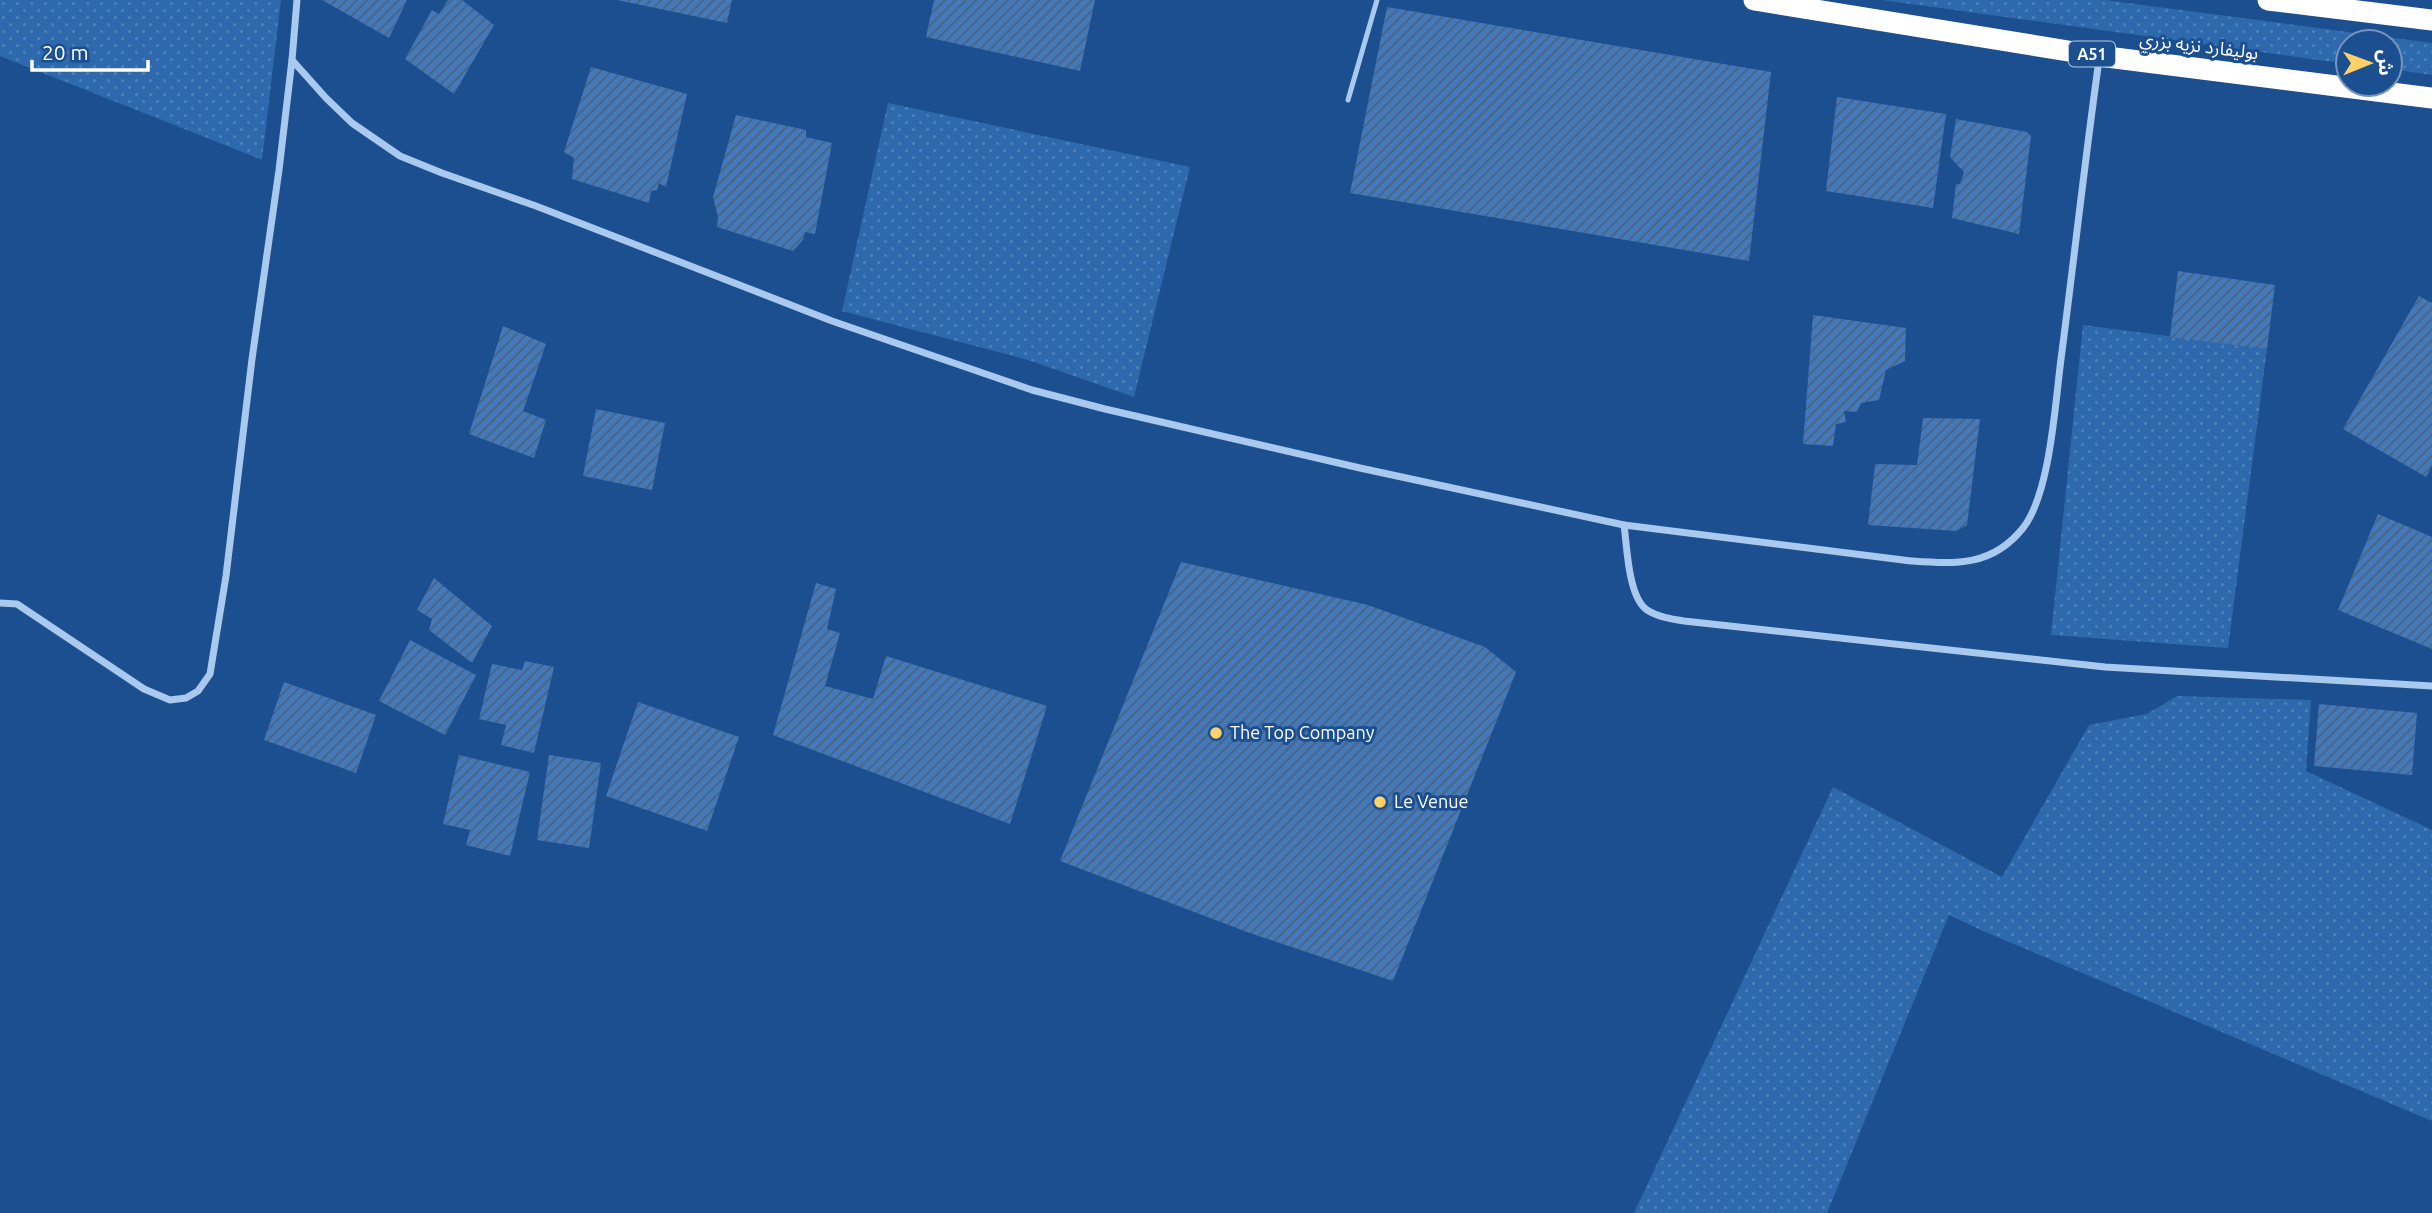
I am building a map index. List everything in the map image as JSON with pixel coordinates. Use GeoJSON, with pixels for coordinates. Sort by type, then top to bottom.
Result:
{"type":"FeatureCollection","features":[{"type":"Feature","properties":{"kind":"highway","name":"بوليفارد نزيه بزري"},"geometry":{"type":"LineString","coordinates":[[1754,0],[2099,56],[2432,98]]}},
{"type":"Feature","properties":{"kind":"highway"},"geometry":{"type":"LineString","coordinates":[[2269,0],[2432,20]]}},
{"type":"Feature","properties":{"kind":"street"},"geometry":{"type":"LineString","coordinates":[[0,603],[17,604],[144,689],[170,700],[186,698],[198,691],[209,674],[226,576],[252,359],[279,170],[298,0]]}},
{"type":"Feature","properties":{"kind":"street"},"geometry":{"type":"LineString","coordinates":[[292,60],[352,123],[400,156],[868,334],[1032,390],[1360,468],[1625,525],[1884,558],[1958,564],[1983,557],[2011,540],[2023,528],[2040,497],[2055,405],[2099,56]]}},
{"type":"Feature","properties":{"kind":"street"},"geometry":{"type":"LineString","coordinates":[[1625,525],[1635,595],[1644,608],[1660,616],[1684,621],[2105,667],[2432,686]]}},
{"type":"Feature","properties":{"kind":"lane"},"geometry":{"type":"LineString","coordinates":[[1348,100],[1377,0]]}},
{"type":"Feature","properties":{"kind":"shaded area"},"geometry":{"type":"Polygon","coordinates":[[[0,0],[281,0],[262,160],[0,56],[0,0]]]}},
{"type":"Feature","properties":{"kind":"shaded area"},"geometry":{"type":"Polygon","coordinates":[[[1882,0],[2105,0],[2334,30],[2334,62],[1882,0]]]}},
{"type":"Feature","properties":{"kind":"shaded area"},"geometry":{"type":"Polygon","coordinates":[[[2404,39],[2432,43],[2432,75],[2404,71],[2404,39]]]}},
{"type":"Feature","properties":{"kind":"shaded area"},"geometry":{"type":"Polygon","coordinates":[[[888,103],[1190,167],[1134,397],[1028,360],[842,311],[888,103]]]}},
{"type":"Feature","properties":{"kind":"shaded area"},"geometry":{"type":"Polygon","coordinates":[[[2083,325],[2267,349],[2228,648],[2051,635],[2083,325]]]}},
{"type":"Feature","properties":{"kind":"shaded area"},"geometry":{"type":"Polygon","coordinates":[[[2177,696],[2311,700],[2306,771],[2432,830],[2432,1121],[1949,915],[1827,1213],[1634,1213],[1833,787],[2002,877],[2089,725],[2147,714],[2177,696]]]}},
{"type":"Feature","properties":{"kind":"building"},"geometry":{"type":"Polygon","coordinates":[[[322,0],[407,0],[389,38],[322,0]]]}},
{"type":"Feature","properties":{"kind":"building"},"geometry":{"type":"Polygon","coordinates":[[[448,0],[462,0],[494,25],[454,94],[405,59],[432,10],[439,14],[448,0]]]}},
{"type":"Feature","properties":{"kind":"building"},"geometry":{"type":"Polygon","coordinates":[[[617,0],[732,0],[727,23],[617,0]]]}},
{"type":"Feature","properties":{"kind":"building"},"geometry":{"type":"Polygon","coordinates":[[[934,0],[1095,0],[1080,71],[926,37],[934,0]]]}},
{"type":"Feature","properties":{"kind":"building"},"geometry":{"type":"Polygon","coordinates":[[[1387,7],[1771,72],[1749,261],[1350,193],[1387,7]]]}},
{"type":"Feature","properties":{"kind":"building"},"geometry":{"type":"Polygon","coordinates":[[[591,67],[687,94],[666,187],[659,183],[657,190],[651,191],[649,203],[572,179],[574,158],[564,152],[591,67]]]}},
{"type":"Feature","properties":{"kind":"building"},"geometry":{"type":"Polygon","coordinates":[[[1837,97],[1946,114],[1933,208],[1826,191],[1837,97]]]}},
{"type":"Feature","properties":{"kind":"building"},"geometry":{"type":"Polygon","coordinates":[[[736,115],[806,130],[806,137],[832,143],[815,234],[805,232],[803,240],[793,251],[717,227],[718,217],[713,197],[736,115]]]}},
{"type":"Feature","properties":{"kind":"building"},"geometry":{"type":"Polygon","coordinates":[[[1956,119],[2027,132],[2031,136],[2019,234],[1952,218],[1956,184],[1960,184],[1964,172],[1950,157],[1956,119]]]}},
{"type":"Feature","properties":{"kind":"building"},"geometry":{"type":"Polygon","coordinates":[[[2178,271],[2275,285],[2267,349],[2170,337],[2178,271]]]}},
{"type":"Feature","properties":{"kind":"building"},"geometry":{"type":"Polygon","coordinates":[[[2419,296],[2432,303],[2432,466],[2426,477],[2343,429],[2419,296]]]}},
{"type":"Feature","properties":{"kind":"building"},"geometry":{"type":"Polygon","coordinates":[[[1813,315],[1906,328],[1905,361],[1886,370],[1879,400],[1861,403],[1857,412],[1844,411],[1846,422],[1836,424],[1833,446],[1803,444],[1813,315]]]}},
{"type":"Feature","properties":{"kind":"building"},"geometry":{"type":"Polygon","coordinates":[[[503,326],[546,344],[523,411],[546,420],[534,458],[469,434],[503,326]]]}},
{"type":"Feature","properties":{"kind":"building"},"geometry":{"type":"Polygon","coordinates":[[[596,409],[665,423],[652,490],[583,476],[596,409]]]}},
{"type":"Feature","properties":{"kind":"building"},"geometry":{"type":"Polygon","coordinates":[[[1923,418],[1980,419],[1967,525],[1956,531],[1868,525],[1875,464],[1917,465],[1923,418]]]}},
{"type":"Feature","properties":{"kind":"building"},"geometry":{"type":"Polygon","coordinates":[[[2378,514],[2432,537],[2432,649],[2338,610],[2378,514]]]}},
{"type":"Feature","properties":{"kind":"building"},"geometry":{"type":"Polygon","coordinates":[[[1181,562],[1368,605],[1485,647],[1516,672],[1393,981],[1247,932],[1060,861],[1181,562]]]}},
{"type":"Feature","properties":{"kind":"building"},"geometry":{"type":"Polygon","coordinates":[[[434,578],[492,626],[472,663],[429,630],[432,619],[417,610],[434,578]]]}},
{"type":"Feature","properties":{"kind":"building"},"geometry":{"type":"Polygon","coordinates":[[[816,583],[836,589],[827,629],[840,633],[825,686],[873,699],[886,656],[1047,706],[1010,824],[773,735],[816,583]]]}},
{"type":"Feature","properties":{"kind":"building"},"geometry":{"type":"Polygon","coordinates":[[[410,640],[476,675],[445,735],[379,701],[410,640]]]}},
{"type":"Feature","properties":{"kind":"building"},"geometry":{"type":"Polygon","coordinates":[[[525,661],[554,667],[534,753],[501,745],[506,725],[479,719],[492,664],[522,670],[525,661]]]}},
{"type":"Feature","properties":{"kind":"building"},"geometry":{"type":"Polygon","coordinates":[[[284,682],[376,715],[356,773],[264,740],[284,682]]]}},
{"type":"Feature","properties":{"kind":"building"},"geometry":{"type":"Polygon","coordinates":[[[638,702],[739,737],[707,831],[606,796],[638,702]]]}},
{"type":"Feature","properties":{"kind":"building"},"geometry":{"type":"Polygon","coordinates":[[[2319,704],[2417,713],[2412,775],[2314,766],[2319,704]]]}},
{"type":"Feature","properties":{"kind":"building"},"geometry":{"type":"Polygon","coordinates":[[[459,755],[530,772],[510,856],[466,845],[470,830],[443,824],[459,755]]]}},
{"type":"Feature","properties":{"kind":"building"},"geometry":{"type":"Polygon","coordinates":[[[549,755],[601,763],[589,848],[537,840],[549,755]]]}},
{"type":"Feature","properties":{"kind":"place","name":"The Top Company"},"geometry":{"type":"Point","coordinates":[1216,733]}},
{"type":"Feature","properties":{"kind":"place","name":"Le Venue"},"geometry":{"type":"Point","coordinates":[1380,802]}}]}
